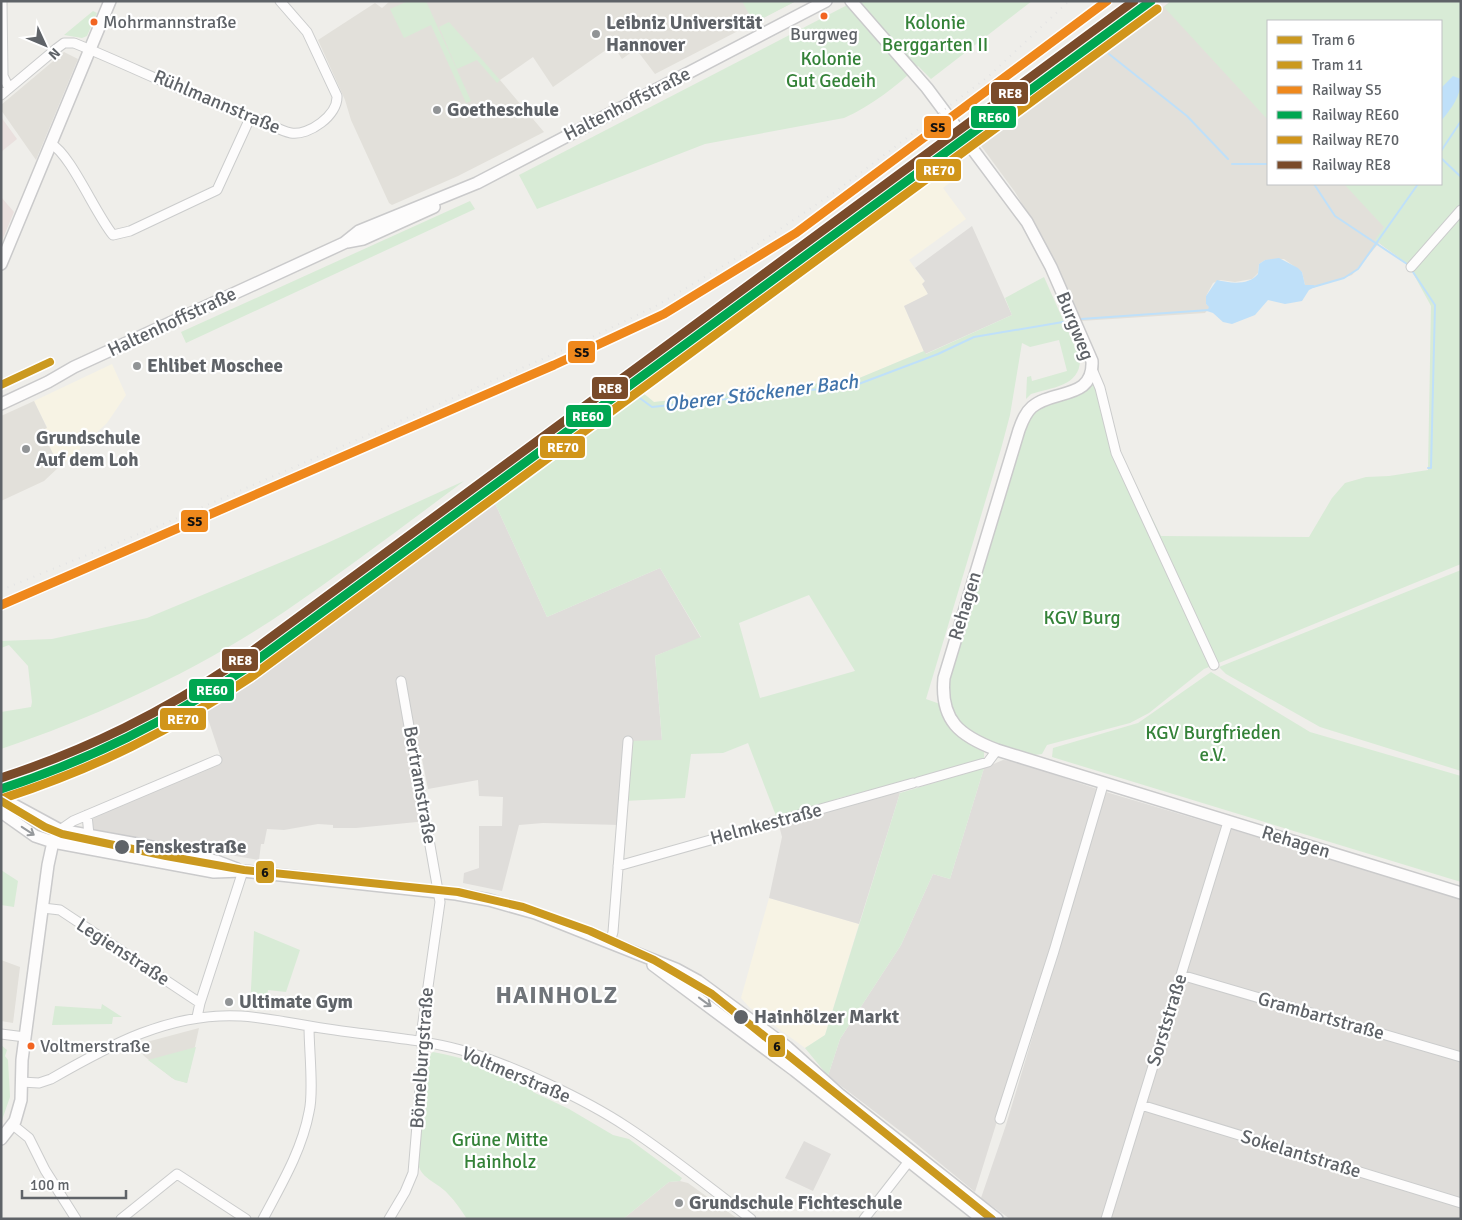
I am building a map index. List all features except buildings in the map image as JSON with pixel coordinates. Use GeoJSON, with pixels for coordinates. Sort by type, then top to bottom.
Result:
{"type":"FeatureCollection","features":[{"type":"Feature","properties":{"kind":"street"},"geometry":{"type":"LineString","coordinates":[[2,1],[3,76],[9,88]]}},
{"type":"Feature","properties":{"kind":"street"},"geometry":{"type":"LineString","coordinates":[[1,264],[110,1]]}},
{"type":"Feature","properties":{"kind":"street","name":"Rühlmannstraße"},"geometry":{"type":"LineString","coordinates":[[1,95],[64,44],[74,43],[250,118],[291,133],[303,133],[330,114],[337,102],[334,90],[311,40],[292,13],[280,1]]}},
{"type":"Feature","properties":{"kind":"street","name":"Haltenhoffstraße"},"geometry":{"type":"LineString","coordinates":[[1,404],[48,382],[74,367],[344,243],[359,232],[444,195],[456,193],[826,1]]}},
{"type":"Feature","properties":{"kind":"street","name":"Burgweg"},"geometry":{"type":"LineString","coordinates":[[851,1],[927,88],[1027,222],[1041,246],[1089,354],[1092,369],[1100,388],[1116,453],[1214,665]]}},
{"type":"Feature","properties":{"kind":"street"},"geometry":{"type":"LineString","coordinates":[[51,144],[57,147],[66,160],[113,235],[130,231],[217,190],[250,118]]}},
{"type":"Feature","properties":{"kind":"street"},"geometry":{"type":"LineString","coordinates":[[1411,266],[1461,210]]}},
{"type":"Feature","properties":{"kind":"street","name":"Rehagen"},"geometry":{"type":"LineString","coordinates":[[1092,369],[1086,382],[1076,390],[1044,400],[1030,408],[1025,415],[944,678],[943,693],[945,704],[956,726],[970,739],[997,750],[1461,893]]}},
{"type":"Feature","properties":{"kind":"street","name":"Bertramstraße"},"geometry":{"type":"LineString","coordinates":[[401,681],[438,891]]}},
{"type":"Feature","properties":{"kind":"street"},"geometry":{"type":"LineString","coordinates":[[610,942],[613,932],[628,741]]}},
{"type":"Feature","properties":{"kind":"street","name":"Helmkestraße"},"geometry":{"type":"LineString","coordinates":[[618,866],[988,762],[997,750]]}},
{"type":"Feature","properties":{"kind":"street"},"geometry":{"type":"LineString","coordinates":[[1,1139],[14,1123],[21,1100],[25,1037],[53,842],[66,824],[217,760]]}},
{"type":"Feature","properties":{"kind":"street"},"geometry":{"type":"LineString","coordinates":[[1000,1119],[1054,951],[1103,784]]}},
{"type":"Feature","properties":{"kind":"street"},"geometry":{"type":"LineString","coordinates":[[1,798],[60,830],[216,861],[243,872]]}},
{"type":"Feature","properties":{"kind":"street"},"geometry":{"type":"LineString","coordinates":[[3,815],[38,838],[214,872],[243,872],[438,891],[511,906],[610,942],[676,969],[716,992],[792,1051],[982,1219]]}},
{"type":"Feature","properties":{"kind":"street"},"geometry":{"type":"LineString","coordinates":[[87,815],[89,835]]}},
{"type":"Feature","properties":{"kind":"street","name":"Sorststraße"},"geometry":{"type":"LineString","coordinates":[[1106,1219],[1228,822]]}},
{"type":"Feature","properties":{"kind":"street"},"geometry":{"type":"LineString","coordinates":[[197,1017],[243,872]]}},
{"type":"Feature","properties":{"kind":"street","name":"Bömelburgstraße"},"geometry":{"type":"LineString","coordinates":[[389,1219],[406,1192],[413,1173],[423,1053],[422,1042],[440,902],[438,891]]}},
{"type":"Feature","properties":{"kind":"street","name":"Legienstraße"},"geometry":{"type":"LineString","coordinates":[[43,908],[60,910],[200,1003]]}},
{"type":"Feature","properties":{"kind":"street","name":"Grambartstraße"},"geometry":{"type":"LineString","coordinates":[[1181,975],[1461,1058]]}},
{"type":"Feature","properties":{"kind":"street","name":"Voltmerstraße"},"geometry":{"type":"LineString","coordinates":[[21,1082],[39,1083],[51,1079],[129,1037],[156,1026],[197,1017],[243,1016],[422,1042],[461,1050],[598,1110],[649,1142],[751,1219]]}},
{"type":"Feature","properties":{"kind":"street"},"geometry":{"type":"LineString","coordinates":[[263,1219],[299,1144],[310,1111],[309,1027]]}},
{"type":"Feature","properties":{"kind":"street"},"geometry":{"type":"LineString","coordinates":[[1,1034],[25,1037]]}},
{"type":"Feature","properties":{"kind":"street","name":"Sokelantstraße"},"geometry":{"type":"LineString","coordinates":[[1141,1105],[1461,1203]]}},
{"type":"Feature","properties":{"kind":"street"},"geometry":{"type":"LineString","coordinates":[[14,1123],[29,1138],[45,1170],[76,1219]]}},
{"type":"Feature","properties":{"kind":"street"},"geometry":{"type":"LineString","coordinates":[[864,1219],[912,1157]]}},
{"type":"Feature","properties":{"kind":"street"},"geometry":{"type":"LineString","coordinates":[[912,1157],[997,1219]]}},
{"type":"Feature","properties":{"kind":"street"},"geometry":{"type":"LineString","coordinates":[[121,1219],[177,1174],[246,1219]]}},
{"type":"Feature","properties":{"kind":"shaded area"},"geometry":{"type":"Polygon","coordinates":[[[390,1],[796,1],[655,74],[636,49],[622,59],[613,45],[553,87],[533,57],[500,80],[544,132],[458,176],[392,205],[389,203],[351,120],[345,100],[318,40],[375,3],[382,8],[390,1]]]}},
{"type":"Feature","properties":{"kind":"shaded area"},"geometry":{"type":"Polygon","coordinates":[[[1171,1],[1461,1],[1442,20],[1267,20],[1267,185],[1421,185],[1408,264],[1379,243],[1352,275],[1315,287],[1313,285],[1305,285],[1302,272],[1284,259],[1265,260],[1259,264],[1258,273],[1252,279],[1235,282],[1220,280],[1213,283],[1206,296],[1206,304],[1210,307],[1205,313],[1081,321],[1044,240],[1015,192],[979,143],[1171,1]]]}},
{"type":"Feature","properties":{"kind":"shaded area"},"geometry":{"type":"Polygon","coordinates":[[[64,52],[78,59],[36,160],[1,110],[1,105],[64,52]]]}},
{"type":"Feature","properties":{"kind":"shaded area"},"geometry":{"type":"Polygon","coordinates":[[[1,117],[17,139],[1,152],[1,117]]]}},
{"type":"Feature","properties":{"kind":"shaded area"},"geometry":{"type":"Polygon","coordinates":[[[960,146],[965,152],[953,162],[961,174],[943,188],[966,219],[909,260],[925,282],[928,292],[926,296],[904,306],[924,351],[857,379],[654,402],[637,388],[960,146]]]}},
{"type":"Feature","properties":{"kind":"shaded area"},"geometry":{"type":"Polygon","coordinates":[[[1,197],[14,212],[1,243],[1,197]]]}},
{"type":"Feature","properties":{"kind":"shaded area"},"geometry":{"type":"Polygon","coordinates":[[[972,226],[1012,315],[925,354],[904,306],[928,294],[922,284],[925,281],[915,268],[972,226]]]}},
{"type":"Feature","properties":{"kind":"shaded area"},"geometry":{"type":"Polygon","coordinates":[[[112,364],[126,395],[107,423],[78,452],[59,467],[42,430],[47,427],[34,401],[112,364]]]}},
{"type":"Feature","properties":{"kind":"shaded area","name":"Grundschule Auf dem Loh"},"geometry":{"type":"Polygon","coordinates":[[[34,401],[47,428],[42,430],[59,467],[44,481],[1,501],[1,416],[34,401]]]}},
{"type":"Feature","properties":{"kind":"shaded area"},"geometry":{"type":"Polygon","coordinates":[[[493,499],[547,617],[660,568],[701,638],[655,656],[662,741],[628,741],[620,825],[543,823],[519,825],[502,891],[463,883],[464,873],[479,868],[479,826],[502,826],[503,797],[479,796],[478,780],[428,789],[420,749],[414,751],[427,821],[356,828],[333,828],[333,825],[318,824],[284,830],[267,829],[264,844],[261,844],[259,860],[123,837],[96,831],[92,828],[91,822],[96,814],[221,758],[204,707],[321,628],[493,499]]]}},
{"type":"Feature","properties":{"kind":"shaded area"},"geometry":{"type":"Polygon","coordinates":[[[1003,760],[1014,761],[1100,790],[975,1192],[908,1137],[828,1076],[840,1039],[901,945],[933,874],[950,879],[984,768],[1003,760]]]}},
{"type":"Feature","properties":{"kind":"shaded area"},"geometry":{"type":"Polygon","coordinates":[[[1106,792],[1461,898],[1461,1219],[1010,1219],[981,1198],[1006,1125],[1106,792]]]}},
{"type":"Feature","properties":{"kind":"shaded area"},"geometry":{"type":"Polygon","coordinates":[[[900,793],[859,924],[769,898],[782,837],[778,821],[877,794],[900,793]]]}},
{"type":"Feature","properties":{"kind":"shaded area"},"geometry":{"type":"Polygon","coordinates":[[[769,898],[859,924],[825,1035],[805,1048],[749,1007],[741,998],[769,898]]]}},
{"type":"Feature","properties":{"kind":"shaded area"},"geometry":{"type":"Polygon","coordinates":[[[1,960],[20,967],[13,1023],[1,1021],[1,960]]]}},
{"type":"Feature","properties":{"kind":"shaded area"},"geometry":{"type":"Polygon","coordinates":[[[199,1028],[187,1083],[172,1078],[139,1050],[143,1043],[199,1028]]]}},
{"type":"Feature","properties":{"kind":"shaded area"},"geometry":{"type":"Polygon","coordinates":[[[804,1141],[831,1154],[813,1191],[785,1178],[804,1141]]]}},
{"type":"Feature","properties":{"kind":"shaded area","name":"Grundschule Fichteschule"},"geometry":{"type":"Polygon","coordinates":[[[680,1181],[688,1183],[738,1219],[623,1219],[669,1182],[680,1181]]]}},
{"type":"Feature","properties":{"kind":"green space"},"geometry":{"type":"Polygon","coordinates":[[[408,1],[426,1],[471,101],[466,103],[431,25],[404,38],[390,9],[408,1]]]}},
{"type":"Feature","properties":{"kind":"green space"},"geometry":{"type":"Polygon","coordinates":[[[742,1],[796,1],[754,23],[742,1]]]}},
{"type":"Feature","properties":{"kind":"green space","name":"Kolonie Gut Gedeih"},"geometry":{"type":"Polygon","coordinates":[[[855,1],[1032,1],[931,79],[918,66],[883,95],[844,118],[705,144],[537,209],[519,175],[855,1]]]}},
{"type":"Feature","properties":{"kind":"green space","name":"KGV Burg"},"geometry":{"type":"Polygon","coordinates":[[[1171,1],[1461,1],[1461,564],[1204,669],[1149,713],[1130,723],[1047,745],[1042,754],[1019,757],[955,726],[943,693],[1025,415],[1069,393],[1091,369],[1119,451],[1161,536],[1309,537],[1332,498],[1345,483],[1366,477],[1389,476],[1428,470],[1431,306],[1408,264],[1375,240],[1384,227],[1345,185],[1442,185],[1442,20],[1267,20],[1267,119],[1164,7],[1171,1]]]}},
{"type":"Feature","properties":{"kind":"green space"},"geometry":{"type":"Polygon","coordinates":[[[93,11],[97,13],[87,36],[82,38],[64,35],[93,11]]]}},
{"type":"Feature","properties":{"kind":"green space"},"geometry":{"type":"Polygon","coordinates":[[[449,22],[500,80],[497,83],[477,60],[457,69],[439,27],[449,22]]]}},
{"type":"Feature","properties":{"kind":"green space"},"geometry":{"type":"Polygon","coordinates":[[[470,201],[475,209],[186,343],[181,332],[470,201]]]}},
{"type":"Feature","properties":{"kind":"green space"},"geometry":{"type":"Polygon","coordinates":[[[1044,277],[1080,358],[1076,375],[1070,380],[1056,387],[1031,394],[1026,399],[1027,377],[1031,376],[1032,381],[1067,371],[1059,340],[1030,347],[1022,343],[1010,415],[1001,449],[926,699],[940,704],[956,733],[967,743],[984,752],[984,761],[839,798],[778,821],[748,743],[723,753],[691,754],[685,798],[624,801],[628,741],[662,740],[655,656],[701,637],[660,568],[547,617],[493,499],[637,388],[654,402],[857,379],[924,351],[926,354],[1012,315],[1005,298],[1044,277]],[[809,595],[739,623],[760,698],[855,671],[809,595]]]}},
{"type":"Feature","properties":{"kind":"green space"},"geometry":{"type":"Polygon","coordinates":[[[464,481],[376,547],[254,632],[184,671],[112,706],[1,749],[1,712],[31,707],[32,702],[28,666],[9,645],[1,648],[1,641],[52,639],[147,618],[325,544],[464,481]]]}},
{"type":"Feature","properties":{"kind":"green space"},"geometry":{"type":"Polygon","coordinates":[[[1461,570],[1461,771],[1320,727],[1226,674],[1219,667],[1461,570]]]}},
{"type":"Feature","properties":{"kind":"green space","name":"KGV Burgfrieden e.V."},"geometry":{"type":"Polygon","coordinates":[[[1211,672],[1310,732],[1461,776],[1461,882],[1052,757],[1053,748],[1138,723],[1211,672]]]}},
{"type":"Feature","properties":{"kind":"green space"},"geometry":{"type":"Polygon","coordinates":[[[984,768],[950,879],[933,874],[901,945],[840,1039],[828,1076],[805,1048],[825,1035],[900,793],[984,768]]]}},
{"type":"Feature","properties":{"kind":"green space"},"geometry":{"type":"Polygon","coordinates":[[[1,870],[18,881],[14,907],[1,905],[1,870]]]}},
{"type":"Feature","properties":{"kind":"green space"},"geometry":{"type":"Polygon","coordinates":[[[254,931],[300,950],[286,992],[268,990],[266,1010],[250,1008],[254,931]]]}},
{"type":"Feature","properties":{"kind":"green space"},"geometry":{"type":"Polygon","coordinates":[[[102,1004],[122,1017],[113,1017],[112,1024],[52,1025],[55,1006],[101,1009],[102,1004]]]}},
{"type":"Feature","properties":{"kind":"green space"},"geometry":{"type":"Polygon","coordinates":[[[1,1045],[7,1050],[5,1056],[8,1060],[10,1097],[1,1123],[1,1045]]]}},
{"type":"Feature","properties":{"kind":"green space"},"geometry":{"type":"Polygon","coordinates":[[[196,1047],[187,1083],[175,1080],[148,1060],[196,1047]]]}},
{"type":"Feature","properties":{"kind":"green space","name":"Grüne Mitte Hainholz"},"geometry":{"type":"Polygon","coordinates":[[[433,1052],[485,1065],[534,1086],[533,1092],[569,1109],[613,1135],[629,1139],[682,1178],[680,1181],[669,1182],[623,1219],[467,1219],[448,1194],[423,1174],[418,1164],[427,1057],[433,1052]]]}},
{"type":"Feature","properties":{"kind":"water"},"geometry":{"type":"Polygon","coordinates":[[[1453,76],[1461,79],[1458,96],[1442,120],[1442,87],[1453,76]]]}},
{"type":"Feature","properties":{"kind":"water"},"geometry":{"type":"Polygon","coordinates":[[[1279,258],[1302,272],[1305,285],[1314,285],[1315,287],[1309,290],[1302,301],[1285,304],[1268,300],[1255,315],[1232,324],[1223,322],[1213,313],[1207,311],[1209,307],[1206,304],[1206,296],[1217,280],[1233,283],[1244,282],[1258,274],[1259,264],[1265,260],[1279,258]]]}},
{"type":"Feature","properties":{"kind":"waterway"},"geometry":{"type":"LineString","coordinates":[[1109,54],[1187,116],[1228,159]]}},
{"type":"Feature","properties":{"kind":"waterway","name":"Oberer Stöckener Bach"},"geometry":{"type":"LineString","coordinates":[[1442,150],[1461,121]]}},
{"type":"Feature","properties":{"kind":"waterway"},"geometry":{"type":"LineString","coordinates":[[1442,159],[1461,177]]}},
{"type":"Feature","properties":{"kind":"waterway"},"geometry":{"type":"LineString","coordinates":[[1232,164],[1267,164]]}},
{"type":"Feature","properties":{"kind":"waterway"},"geometry":{"type":"LineString","coordinates":[[1315,185],[1335,216],[1407,264]]}},
{"type":"Feature","properties":{"kind":"waterway","name":"Oberer Stöckener Bach"},"geometry":{"type":"LineString","coordinates":[[1313,287],[1344,278],[1358,269],[1417,185]]}},
{"type":"Feature","properties":{"kind":"waterway"},"geometry":{"type":"LineString","coordinates":[[1413,272],[1435,305],[1431,468],[1428,468]]}},
{"type":"Feature","properties":{"kind":"waterway","name":"Oberer Stöckener Bach"},"geometry":{"type":"LineString","coordinates":[[1081,319],[1209,310]]}},
{"type":"Feature","properties":{"kind":"waterway","name":"Oberer Stöckener Bach"},"geometry":{"type":"LineString","coordinates":[[633,396],[637,396],[652,407],[856,385],[938,354],[974,337],[1063,322]]}},
{"type":"Feature","properties":{"kind":"railway"},"geometry":{"type":"LineString","coordinates":[[1,590],[161,525],[586,340],[656,306],[743,254],[835,192],[989,76],[1069,1]]}},
{"type":"Feature","properties":{"kind":"tram line","name":"11"},"geometry":{"type":"LineString","coordinates":[[1,385],[50,362]]}},
{"type":"Feature","properties":{"kind":"tram line","name":"6"},"geometry":{"type":"LineString","coordinates":[[1,801],[45,827],[62,834],[244,870],[458,892],[523,907],[590,931],[654,960],[712,994],[992,1219]]}},
{"type":"Feature","properties":{"kind":"rail line","name":"S5"},"geometry":{"type":"LineString","coordinates":[[1,605],[554,365],[664,314],[796,233],[1107,1]]}},
{"type":"Feature","properties":{"kind":"rail line","name":"RE8"},"geometry":{"type":"LineString","coordinates":[[1,778],[65,755],[125,728],[182,697],[239,661],[1134,1]]}},
{"type":"Feature","properties":{"kind":"rail line","name":"RE60"},"geometry":{"type":"LineString","coordinates":[[1,789],[66,765],[127,738],[186,706],[245,669],[1151,1]]}},
{"type":"Feature","properties":{"kind":"rail line","name":"RE70"},"geometry":{"type":"LineString","coordinates":[[4,798],[70,774],[132,746],[162,731],[251,677],[1157,9]]}},
{"type":"Feature","properties":{"kind":"place","name":"Burgweg"},"geometry":{"type":"Point","coordinates":[824,16]}},
{"type":"Feature","properties":{"kind":"place","name":"Mohrmannstraße"},"geometry":{"type":"Point","coordinates":[94,22]}},
{"type":"Feature","properties":{"kind":"place","name":"Leibniz Universität Hannover"},"geometry":{"type":"Point","coordinates":[596,34]}},
{"type":"Feature","properties":{"kind":"place","name":"Goetheschule"},"geometry":{"type":"Point","coordinates":[437,110]}},
{"type":"Feature","properties":{"kind":"place","name":"Ehlibet Moschee"},"geometry":{"type":"Point","coordinates":[137,366]}},
{"type":"Feature","properties":{"kind":"place","name":"Grundschule Auf dem Loh"},"geometry":{"type":"Point","coordinates":[26,449]}},
{"type":"Feature","properties":{"kind":"place","name":"Fenskestraße"},"geometry":{"type":"Point","coordinates":[122,847]}},
{"type":"Feature","properties":{"kind":"place","name":"Ultimate Gym"},"geometry":{"type":"Point","coordinates":[229,1002]}},
{"type":"Feature","properties":{"kind":"place","name":"Hainhölzer Markt"},"geometry":{"type":"Point","coordinates":[741,1017]}},
{"type":"Feature","properties":{"kind":"place","name":"Voltmerstraße"},"geometry":{"type":"Point","coordinates":[31,1046]}},
{"type":"Feature","properties":{"kind":"place","name":"Grundschule Fichteschule"},"geometry":{"type":"Point","coordinates":[679,1203]}},
{"type":"Feature","properties":{"kind":"district","name":"HAINHOLZ"},"geometry":{"type":"Point","coordinates":[557,995]}},
{"type":"Feature","properties":{"kind":"park label","name":"Kolonie Berggarten II"},"geometry":{"type":"Point","coordinates":[935,34]}}]}
